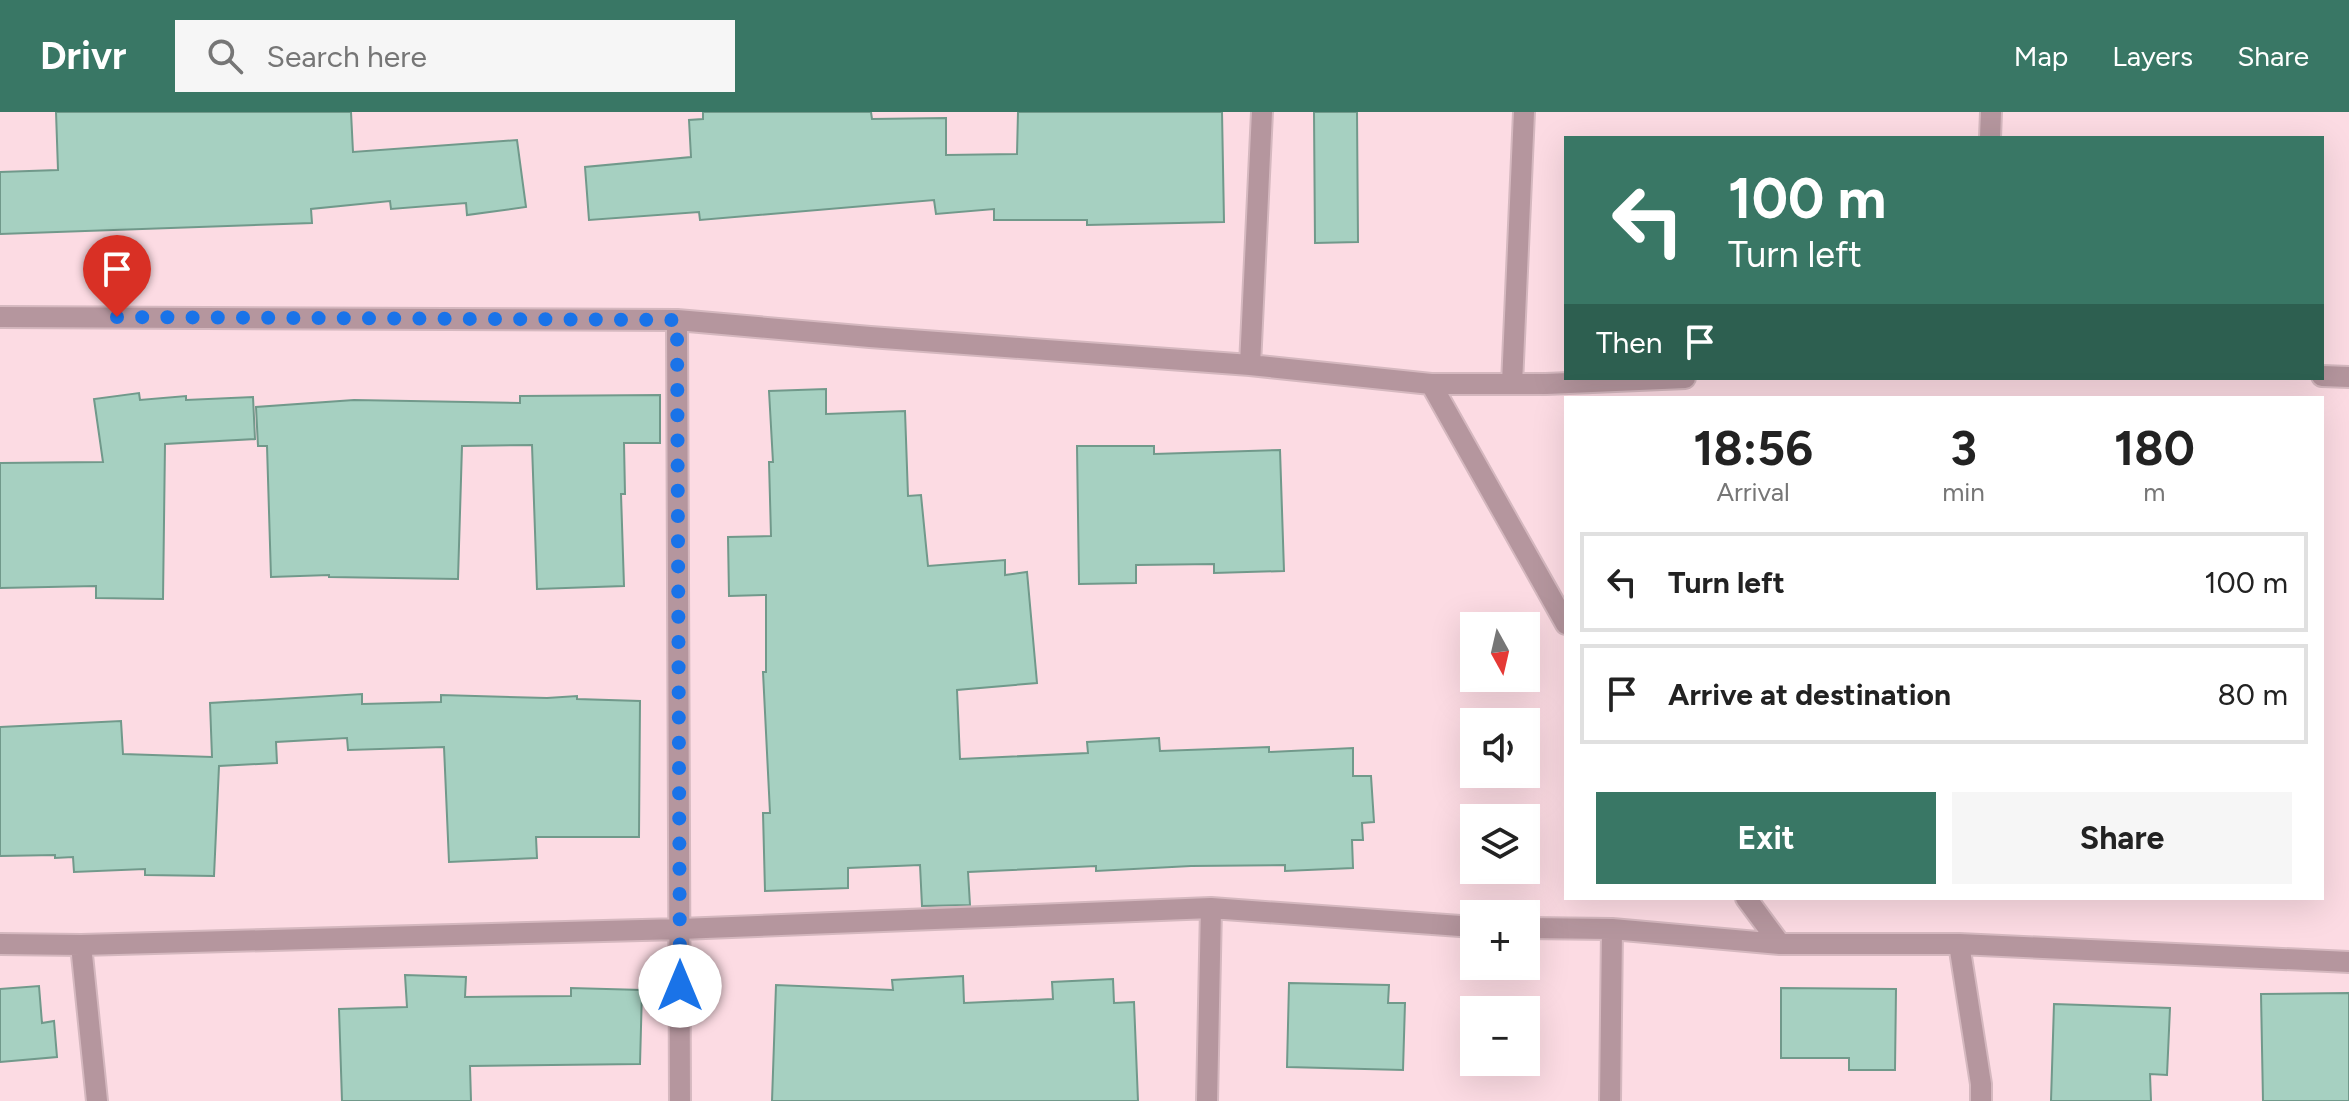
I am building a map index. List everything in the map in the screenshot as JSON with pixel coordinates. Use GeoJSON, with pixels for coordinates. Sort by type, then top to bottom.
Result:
{"type":"FeatureCollection","features":[{"type":"Feature","properties":{"kind":"street"},"geometry":{"type":"LineString","coordinates":[[1250,365],[1262,112]]}},
{"type":"Feature","properties":{"kind":"street"},"geometry":{"type":"LineString","coordinates":[[1512,384],[1524,112]]}},
{"type":"Feature","properties":{"kind":"street"},"geometry":{"type":"LineString","coordinates":[[1990,136],[1991,112]]}},
{"type":"Feature","properties":{"kind":"street"},"geometry":{"type":"LineString","coordinates":[[0,317],[677,320],[1250,365],[1431,384],[1627,380]]}},
{"type":"Feature","properties":{"kind":"street"},"geometry":{"type":"LineString","coordinates":[[677,320],[680,1101]]}},
{"type":"Feature","properties":{"kind":"street"},"geometry":{"type":"LineString","coordinates":[[2324,376],[2349,377]]}},
{"type":"Feature","properties":{"kind":"street"},"geometry":{"type":"LineString","coordinates":[[1431,384],[1564,620]]}},
{"type":"Feature","properties":{"kind":"street"},"geometry":{"type":"LineString","coordinates":[[1747,900],[1780,944]]}},
{"type":"Feature","properties":{"kind":"street"},"geometry":{"type":"LineString","coordinates":[[1207,1101],[1211,908]]}},
{"type":"Feature","properties":{"kind":"street"},"geometry":{"type":"LineString","coordinates":[[0,944],[81,945],[680,929],[1211,908],[1460,926]]}},
{"type":"Feature","properties":{"kind":"street"},"geometry":{"type":"LineString","coordinates":[[1540,928],[1612,929],[1780,944],[1959,944],[2349,962]]}},
{"type":"Feature","properties":{"kind":"street"},"geometry":{"type":"LineString","coordinates":[[1610,1101],[1612,929]]}},
{"type":"Feature","properties":{"kind":"street"},"geometry":{"type":"LineString","coordinates":[[1959,944],[1981,1101]]}},
{"type":"Feature","properties":{"kind":"street"},"geometry":{"type":"LineString","coordinates":[[81,945],[97,1101]]}},
{"type":"Feature","properties":{"kind":"building"},"geometry":{"type":"Polygon","coordinates":[[[56,112],[351,112],[353,152],[517,140],[526,207],[467,215],[466,203],[391,209],[390,201],[311,209],[312,223],[0,234],[0,172],[58,170],[56,112]]]}},
{"type":"Feature","properties":{"kind":"building"},"geometry":{"type":"Polygon","coordinates":[[[703,112],[871,112],[872,119],[946,118],[946,155],[1017,154],[1018,112],[1222,112],[1224,222],[1087,225],[1087,220],[994,220],[994,209],[936,214],[934,200],[700,220],[699,212],[589,220],[585,167],[691,157],[689,120],[703,119],[703,112]]]}},
{"type":"Feature","properties":{"kind":"building"},"geometry":{"type":"Polygon","coordinates":[[[1314,112],[1357,112],[1358,242],[1315,243],[1314,112]]]}},
{"type":"Feature","properties":{"kind":"building"},"geometry":{"type":"Polygon","coordinates":[[[826,389],[826,414],[905,411],[908,496],[921,495],[928,566],[1005,560],[1005,575],[1027,572],[1037,683],[957,690],[960,759],[1088,753],[1087,742],[1159,738],[1160,751],[1269,747],[1269,752],[1353,748],[1353,776],[1371,776],[1374,822],[1362,823],[1363,840],[1352,840],[1353,868],[1285,871],[1285,865],[1191,866],[1096,871],[1096,866],[968,872],[970,905],[922,906],[920,865],[848,868],[848,888],[765,891],[763,813],[770,813],[763,672],[766,672],[766,595],[729,596],[728,537],[771,536],[769,462],[773,462],[769,391],[826,389]]]}},
{"type":"Feature","properties":{"kind":"building"},"geometry":{"type":"Polygon","coordinates":[[[139,393],[140,400],[186,396],[186,400],[253,397],[255,439],[165,444],[163,599],[96,598],[96,586],[0,588],[0,463],[103,462],[94,399],[139,393]]]}},
{"type":"Feature","properties":{"kind":"building"},"geometry":{"type":"Polygon","coordinates":[[[660,395],[660,443],[624,443],[625,494],[621,494],[624,586],[537,589],[532,445],[462,446],[458,579],[329,575],[271,577],[267,446],[258,446],[256,407],[354,400],[520,403],[520,396],[660,395]]]}},
{"type":"Feature","properties":{"kind":"building"},"geometry":{"type":"Polygon","coordinates":[[[1077,446],[1154,446],[1154,454],[1280,450],[1284,571],[1214,573],[1214,564],[1136,565],[1136,583],[1079,584],[1077,446]]]}},
{"type":"Feature","properties":{"kind":"building"},"geometry":{"type":"Polygon","coordinates":[[[362,694],[362,704],[441,702],[441,695],[577,696],[577,699],[640,701],[639,837],[536,837],[537,858],[449,862],[444,747],[348,750],[347,738],[276,742],[277,763],[219,766],[214,876],[145,875],[145,869],[74,872],[73,857],[0,856],[0,727],[121,721],[123,754],[212,757],[210,703],[362,694]]]}},
{"type":"Feature","properties":{"kind":"building"},"geometry":{"type":"Polygon","coordinates":[[[405,975],[466,977],[465,997],[571,996],[571,988],[642,990],[640,1064],[470,1066],[471,1101],[342,1101],[339,1009],[407,1007],[405,975]]]}},
{"type":"Feature","properties":{"kind":"building"},"geometry":{"type":"Polygon","coordinates":[[[963,976],[964,1003],[1053,999],[1052,982],[1113,979],[1114,1003],[1134,1002],[1138,1101],[772,1101],[776,985],[893,990],[892,980],[963,976]]]}},
{"type":"Feature","properties":{"kind":"building"},"geometry":{"type":"Polygon","coordinates":[[[1289,983],[1389,985],[1388,1003],[1405,1003],[1403,1070],[1287,1067],[1289,983]]]}},
{"type":"Feature","properties":{"kind":"building"},"geometry":{"type":"Polygon","coordinates":[[[39,986],[42,1023],[54,1021],[57,1057],[0,1062],[0,989],[39,986]]]}},
{"type":"Feature","properties":{"kind":"building"},"geometry":{"type":"Polygon","coordinates":[[[1781,988],[1896,989],[1895,1070],[1849,1070],[1849,1058],[1781,1058],[1781,988]]]}},
{"type":"Feature","properties":{"kind":"building"},"geometry":{"type":"Polygon","coordinates":[[[2349,993],[2349,1101],[2263,1101],[2261,994],[2349,993]]]}},
{"type":"Feature","properties":{"kind":"building"},"geometry":{"type":"Polygon","coordinates":[[[2054,1004],[2170,1008],[2167,1075],[2150,1074],[2151,1101],[2051,1101],[2054,1004]]]}},
{"type":"Feature","properties":{"kind":"route"},"geometry":{"type":"LineString","coordinates":[[117,317],[677,320],[680,986]]}}]}
